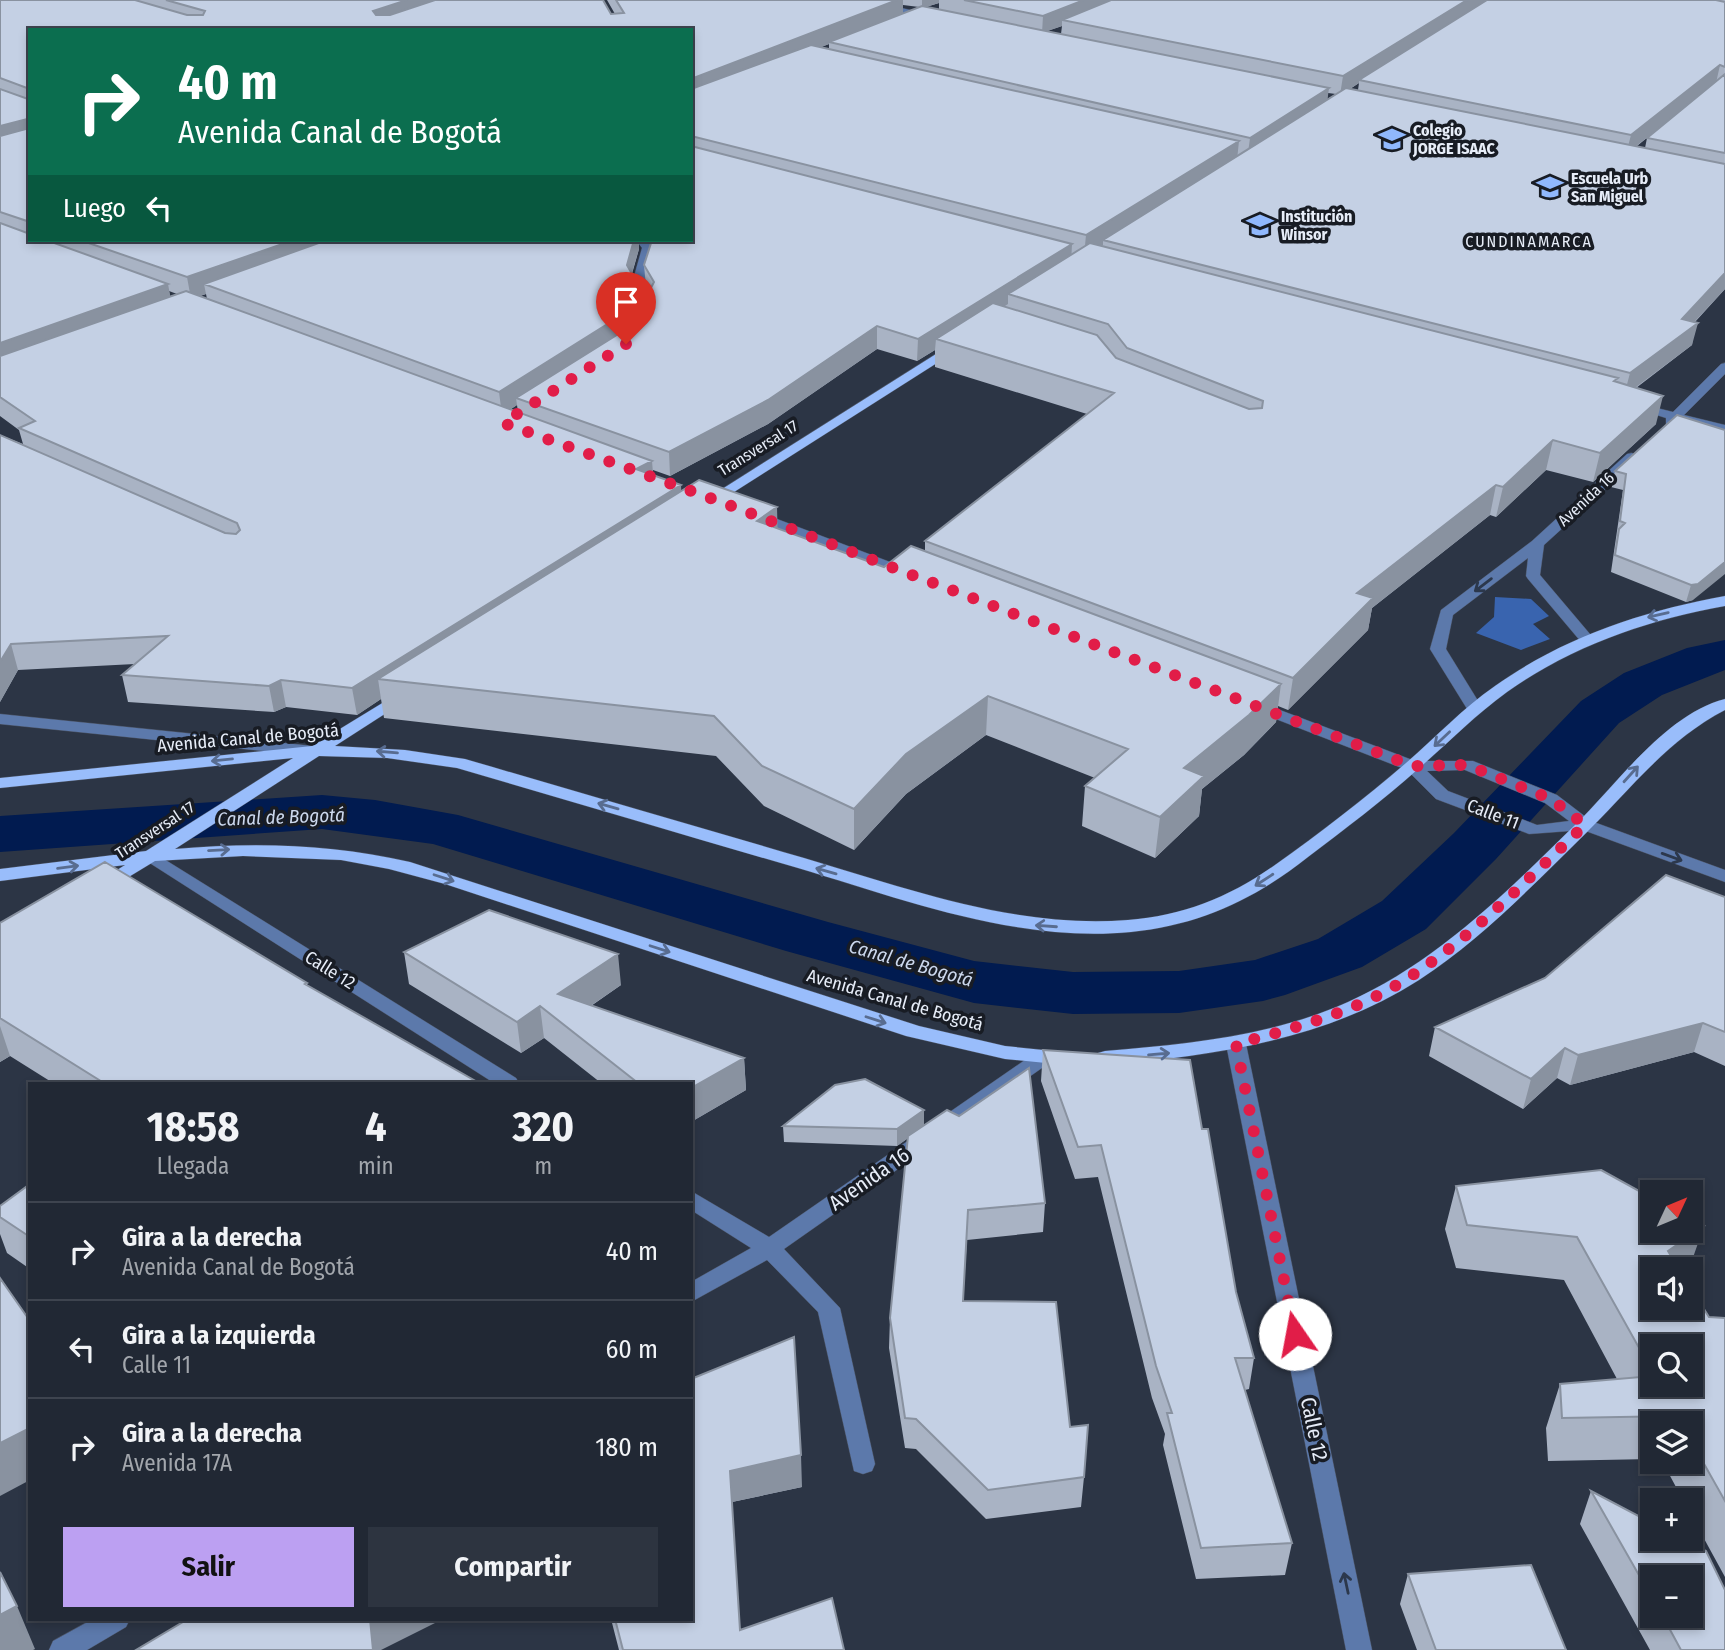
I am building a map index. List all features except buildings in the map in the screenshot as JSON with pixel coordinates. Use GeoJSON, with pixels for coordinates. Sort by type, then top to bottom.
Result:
{"type":"FeatureCollection","features":[{"type":"Feature","properties":{"kind":"main road","name":"Transversal 17"},"geometry":{"type":"LineString","coordinates":[[690,514],[719,501],[968,338]]}},
{"type":"Feature","properties":{"kind":"main road","name":"Avenida Canal de Bogotá"},"geometry":{"type":"LineString","coordinates":[[0,783],[314,751],[378,751],[459,763],[956,909],[1037,926],[1114,928],[1162,922],[1220,905],[1284,866],[1413,766],[1475,709],[1550,658],[1587,640],[1642,619],[1725,601]]}},
{"type":"Feature","properties":{"kind":"main road","name":"Transversal 17"},"geometry":{"type":"LineString","coordinates":[[93,892],[408,692]]}},
{"type":"Feature","properties":{"kind":"main road","name":"Avenida Canal de Bogotá"},"geometry":{"type":"LineString","coordinates":[[0,875],[206,851],[271,849],[319,852],[389,863],[430,873],[888,1024],[953,1041],[1042,1058],[1143,1055],[1236,1044],[1317,1020],[1387,990],[1421,969],[1487,917],[1585,825],[1649,754],[1694,720],[1725,704]]}},
{"type":"Feature","properties":{"kind":"street"},"geometry":{"type":"LineString","coordinates":[[854,0],[925,14]]}},
{"type":"Feature","properties":{"kind":"street"},"geometry":{"type":"LineString","coordinates":[[899,24],[925,14],[936,13]]}},
{"type":"Feature","properties":{"kind":"street"},"geometry":{"type":"LineString","coordinates":[[631,334],[647,303],[637,287],[648,248],[644,242]]}},
{"type":"Feature","properties":{"kind":"street","name":"Avenida 16"},"geometry":{"type":"LineString","coordinates":[[1475,709],[1438,649],[1446,613],[1537,544],[1676,417],[1725,367]]}},
{"type":"Feature","properties":{"kind":"street"},"geometry":{"type":"LineString","coordinates":[[1622,403],[1725,429]]}},
{"type":"Feature","properties":{"kind":"street"},"geometry":{"type":"LineString","coordinates":[[719,501],[920,578]]}},
{"type":"Feature","properties":{"kind":"street"},"geometry":{"type":"LineString","coordinates":[[1537,544],[1533,576],[1587,640]]}},
{"type":"Feature","properties":{"kind":"street","name":"Calle 11"},"geometry":{"type":"LineString","coordinates":[[1244,701],[1413,766],[1467,765],[1551,799],[1585,825],[1725,876]]}},
{"type":"Feature","properties":{"kind":"street"},"geometry":{"type":"LineString","coordinates":[[0,719],[314,751]]}},
{"type":"Feature","properties":{"kind":"street","name":"Calle 11"},"geometry":{"type":"LineString","coordinates":[[1413,766],[1442,795],[1535,830],[1585,825]]}},
{"type":"Feature","properties":{"kind":"street","name":"Calle 12"},"geometry":{"type":"LineString","coordinates":[[151,856],[507,1082]]}},
{"type":"Feature","properties":{"kind":"street","name":"Calle 12"},"geometry":{"type":"LineString","coordinates":[[1236,1044],[1359,1650]]}},
{"type":"Feature","properties":{"kind":"street","name":"Avenida 16"},"geometry":{"type":"LineString","coordinates":[[693,1292],[769,1248],[1042,1058]]}},
{"type":"Feature","properties":{"kind":"street"},"geometry":{"type":"LineString","coordinates":[[693,1200],[769,1248],[829,1308],[863,1464]]}},
{"type":"Feature","properties":{"kind":"street"},"geometry":{"type":"LineString","coordinates":[[62,1650],[113,1621]]}},
{"type":"Feature","properties":{"kind":"shaded area"},"geometry":{"type":"Polygon","coordinates":[[[1495,597],[1531,599],[1549,616],[1533,624],[1550,639],[1521,650],[1476,633],[1494,617],[1495,597]]]}},
{"type":"Feature","properties":{"kind":"waterway","name":"Canal de Bogotá"},"geometry":{"type":"LineString","coordinates":[[0,834],[322,812],[375,817],[438,827],[512,847],[808,937],[974,982],[1073,993],[1179,992],[1263,980],[1340,953],[1404,915],[1475,846],[1600,712],[1643,684],[1705,659],[1725,655]]}},
{"type":"Feature","properties":{"kind":"place","name":"Colegio JORGE ISAAC"},"geometry":{"type":"Point","coordinates":[1392,139]}},
{"type":"Feature","properties":{"kind":"place","name":"Escuela Urb San Miguel"},"geometry":{"type":"Point","coordinates":[1550,187]}},
{"type":"Feature","properties":{"kind":"place","name":"Institución Winsor"},"geometry":{"type":"Point","coordinates":[1260,225]}},
{"type":"Feature","properties":{"kind":"district","name":"CUNDINAMARCA"},"geometry":{"type":"Point","coordinates":[1529,241]}},
{"type":"Feature","properties":{"kind":"route"},"geometry":{"type":"LineString","coordinates":[[626,344],[503,423],[713,499],[1413,766],[1467,765],[1551,799],[1585,825],[1487,917],[1421,969],[1353,1007],[1236,1044],[1295,1334]]}}]}
